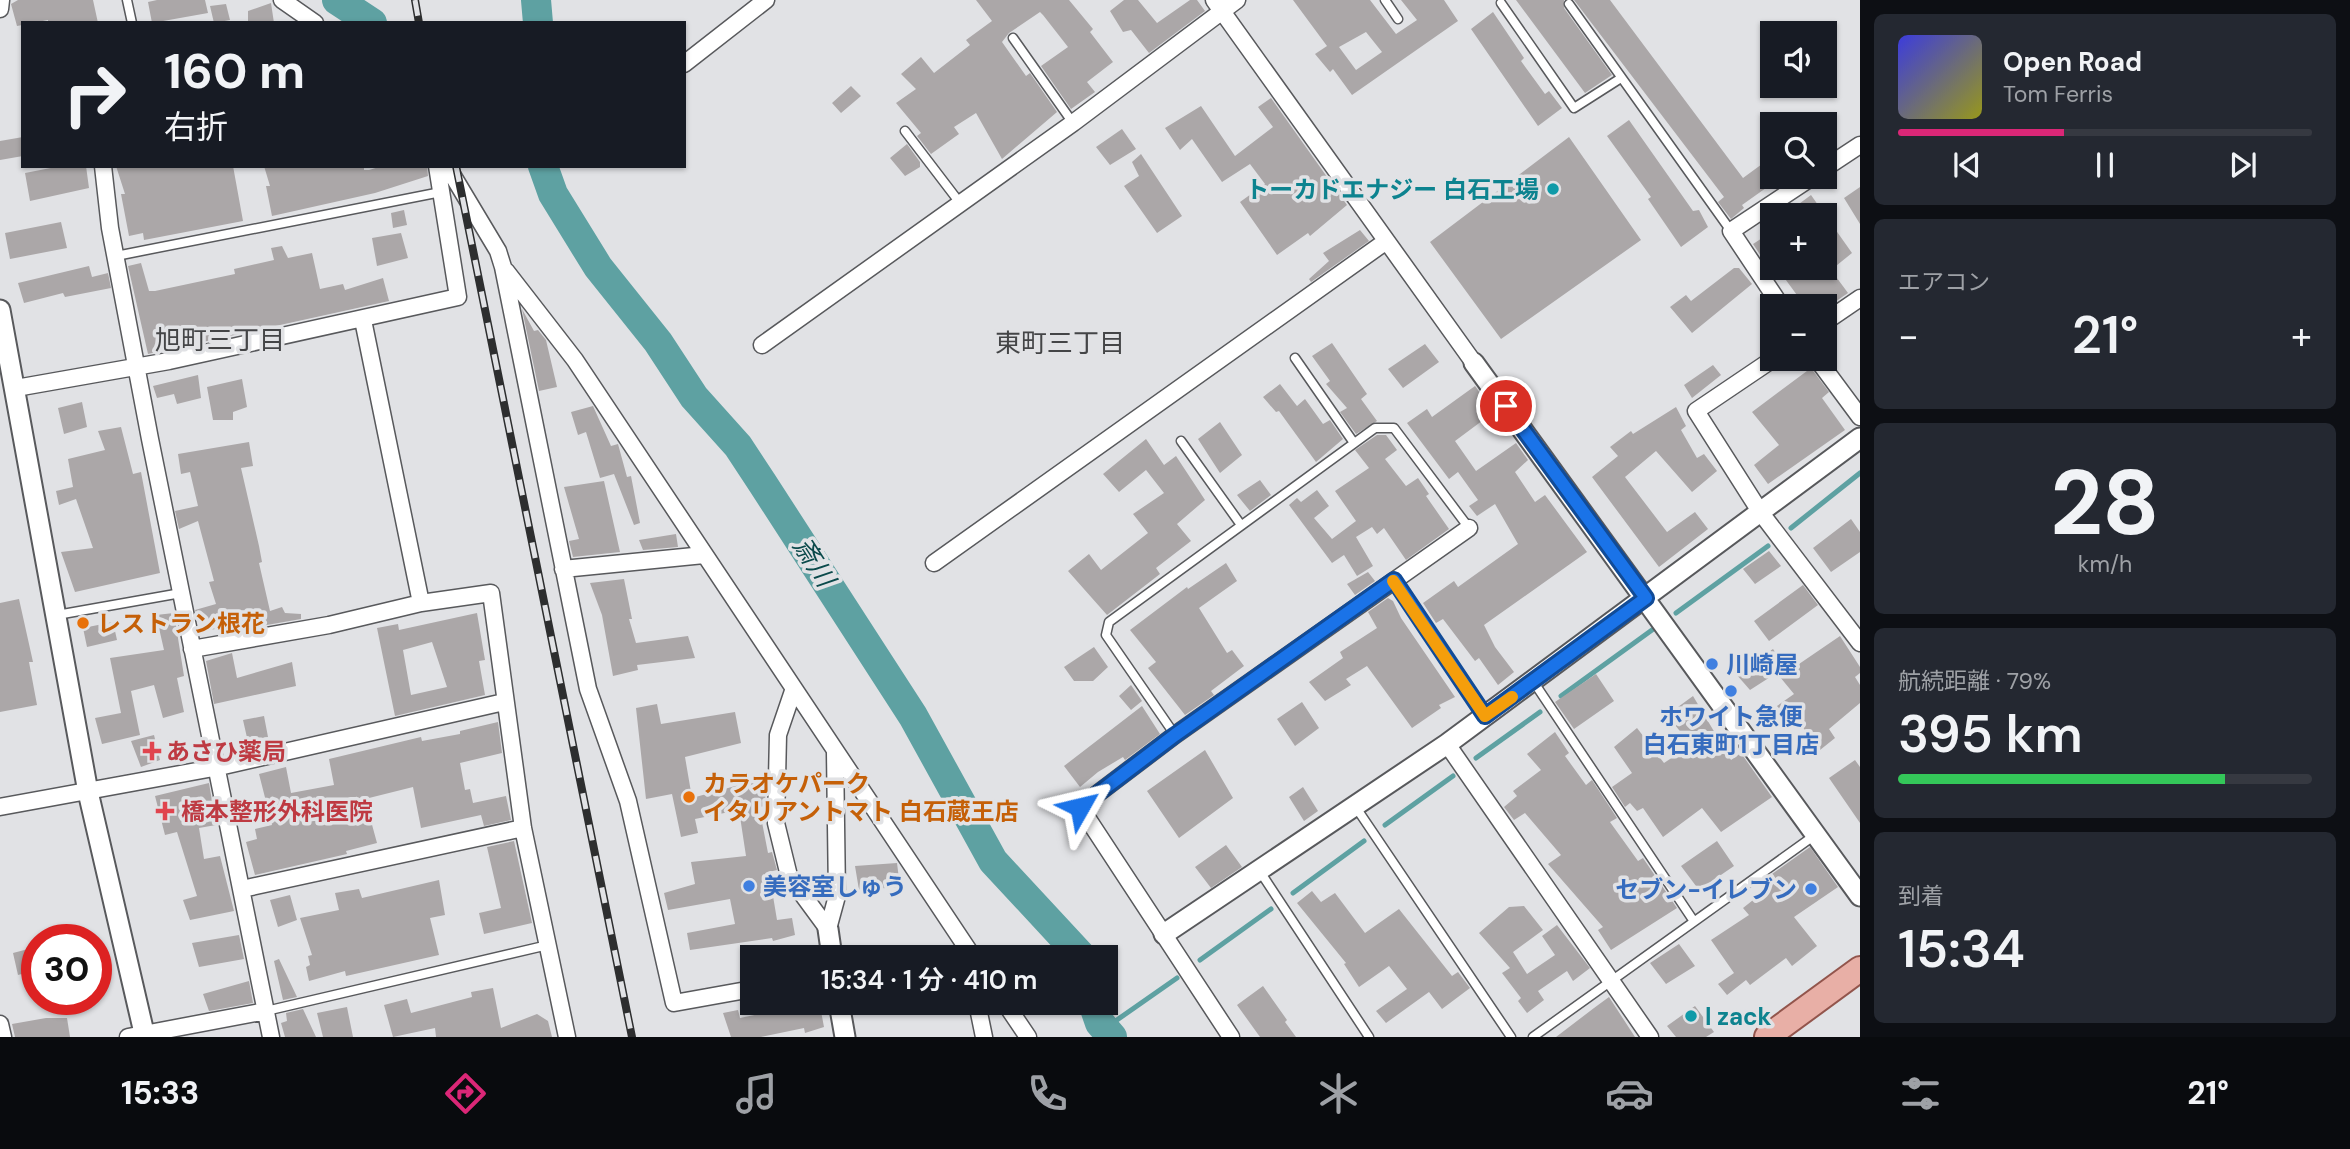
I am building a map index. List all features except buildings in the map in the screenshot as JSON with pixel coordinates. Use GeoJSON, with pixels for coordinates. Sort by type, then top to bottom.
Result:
{"type":"FeatureCollection","features":[{"type":"Feature","properties":{"kind":"main road"},"geometry":{"type":"LineString","coordinates":[[1767,1037],[1860,969]]}},
{"type":"Feature","properties":{"kind":"street"},"geometry":{"type":"LineString","coordinates":[[0,9],[1,0]]}},
{"type":"Feature","properties":{"kind":"street"},"geometry":{"type":"LineString","coordinates":[[282,0],[312,21]]}},
{"type":"Feature","properties":{"kind":"street"},"geometry":{"type":"LineString","coordinates":[[686,62],[766,0]]}},
{"type":"Feature","properties":{"kind":"street"},"geometry":{"type":"LineString","coordinates":[[762,345],[1073,123],[1219,5],[1237,0]]}},
{"type":"Feature","properties":{"kind":"street"},"geometry":{"type":"LineString","coordinates":[[1219,5],[1385,242],[1860,896]]}},
{"type":"Feature","properties":{"kind":"street"},"geometry":{"type":"LineString","coordinates":[[1837,160],[1860,145]]}},
{"type":"Feature","properties":{"kind":"street"},"geometry":{"type":"LineString","coordinates":[[103,168],[116,256],[137,366],[271,1037]]}},
{"type":"Feature","properties":{"kind":"street"},"geometry":{"type":"LineString","coordinates":[[8,389],[363,320],[458,297],[437,168]]}},
{"type":"Feature","properties":{"kind":"street"},"geometry":{"type":"LineString","coordinates":[[448,168],[498,251],[503,267],[587,689],[628,801],[674,1003],[740,991]]}},
{"type":"Feature","properties":{"kind":"street"},"geometry":{"type":"LineString","coordinates":[[1773,294],[1731,232],[1794,189]]}},
{"type":"Feature","properties":{"kind":"street"},"geometry":{"type":"LineString","coordinates":[[934,563],[1385,242]]}},
{"type":"Feature","properties":{"kind":"street"},"geometry":{"type":"LineString","coordinates":[[503,267],[575,360],[963,945]]}},
{"type":"Feature","properties":{"kind":"street"},"geometry":{"type":"LineString","coordinates":[[1837,314],[1860,298]]}},
{"type":"Feature","properties":{"kind":"street"},"geometry":{"type":"LineString","coordinates":[[0,310],[8,389],[57,615],[88,792],[139,1036],[266,1011]]}},
{"type":"Feature","properties":{"kind":"street"},"geometry":{"type":"LineString","coordinates":[[363,320],[421,603]]}},
{"type":"Feature","properties":{"kind":"street"},"geometry":{"type":"LineString","coordinates":[[1760,368],[1696,411],[1761,513],[1860,642]]}},
{"type":"Feature","properties":{"kind":"street"},"geometry":{"type":"LineString","coordinates":[[1826,371],[1860,417]]}},
{"type":"Feature","properties":{"kind":"street"},"geometry":{"type":"LineString","coordinates":[[1164,934],[1447,744],[1860,438]]}},
{"type":"Feature","properties":{"kind":"street"},"geometry":{"type":"LineString","coordinates":[[1231,1037],[1080,807],[1175,735],[1469,528]]}},
{"type":"Feature","properties":{"kind":"street"},"geometry":{"type":"LineString","coordinates":[[563,569],[704,555]]}},
{"type":"Feature","properties":{"kind":"street"},"geometry":{"type":"LineString","coordinates":[[192,649],[329,625],[421,603],[491,593],[523,828],[567,1037]]}},
{"type":"Feature","properties":{"kind":"street"},"geometry":{"type":"LineString","coordinates":[[793,691],[778,735],[776,823],[789,876],[828,929]]}},
{"type":"Feature","properties":{"kind":"street"},"geometry":{"type":"LineString","coordinates":[[0,807],[219,767],[504,702]]}},
{"type":"Feature","properties":{"kind":"street"},"geometry":{"type":"LineString","coordinates":[[1447,744],[1650,1037]]}},
{"type":"Feature","properties":{"kind":"street"},"geometry":{"type":"LineString","coordinates":[[830,945],[828,929],[837,896],[835,752]]}},
{"type":"Feature","properties":{"kind":"street"},"geometry":{"type":"LineString","coordinates":[[242,889],[523,828]]}},
{"type":"Feature","properties":{"kind":"street"},"geometry":{"type":"LineString","coordinates":[[841,1015],[845,1037]]}},
{"type":"Feature","properties":{"kind":"street"},"geometry":{"type":"LineString","coordinates":[[979,1015],[984,1037]]}},
{"type":"Feature","properties":{"kind":"street"},"geometry":{"type":"LineString","coordinates":[[1013,1015],[1028,1037]]}},
{"type":"Feature","properties":{"kind":"street"},"geometry":{"type":"LineString","coordinates":[[0,1024],[3,1037]]}},
{"type":"Feature","properties":{"kind":"lane"},"geometry":{"type":"LineString","coordinates":[[127,0],[132,21]]}},
{"type":"Feature","properties":{"kind":"lane"},"geometry":{"type":"LineString","coordinates":[[1385,0],[1398,19]]}},
{"type":"Feature","properties":{"kind":"lane"},"geometry":{"type":"LineString","coordinates":[[1501,3],[1574,108],[1621,78]]}},
{"type":"Feature","properties":{"kind":"lane"},"geometry":{"type":"LineString","coordinates":[[1569,4],[1731,232]]}},
{"type":"Feature","properties":{"kind":"lane"},"geometry":{"type":"LineString","coordinates":[[1013,38],[1073,123]]}},
{"type":"Feature","properties":{"kind":"lane"},"geometry":{"type":"LineString","coordinates":[[905,131],[960,204]]}},
{"type":"Feature","properties":{"kind":"lane"},"geometry":{"type":"LineString","coordinates":[[116,256],[441,192]]}},
{"type":"Feature","properties":{"kind":"lane"},"geometry":{"type":"LineString","coordinates":[[1295,358],[1354,443]]}},
{"type":"Feature","properties":{"kind":"lane"},"geometry":{"type":"LineString","coordinates":[[1175,735],[1106,635],[1109,622],[1375,428],[1394,428],[1469,528]]}},
{"type":"Feature","properties":{"kind":"lane"},"geometry":{"type":"LineString","coordinates":[[1181,441],[1241,525]]}},
{"type":"Feature","properties":{"kind":"lane"},"geometry":{"type":"LineString","coordinates":[[1394,580],[1485,716]]}},
{"type":"Feature","properties":{"kind":"lane"},"geometry":{"type":"LineString","coordinates":[[57,615],[181,593]]}},
{"type":"Feature","properties":{"kind":"lane"},"geometry":{"type":"LineString","coordinates":[[1534,681],[1693,920]]}},
{"type":"Feature","properties":{"kind":"lane"},"geometry":{"type":"LineString","coordinates":[[1355,806],[1511,1037]]}},
{"type":"Feature","properties":{"kind":"lane"},"geometry":{"type":"LineString","coordinates":[[1533,1037],[1815,835]]}},
{"type":"Feature","properties":{"kind":"lane"},"geometry":{"type":"LineString","coordinates":[[1259,870],[1369,1037]]}},
{"type":"Feature","properties":{"kind":"lane"},"geometry":{"type":"LineString","coordinates":[[266,1011],[548,945]]}},
{"type":"Feature","properties":{"kind":"waterway"},"geometry":{"type":"LineString","coordinates":[[337,0],[369,21]]}},
{"type":"Feature","properties":{"kind":"waterway","name":"斎川"},"geometry":{"type":"LineString","coordinates":[[536,0],[538,21]]}},
{"type":"Feature","properties":{"kind":"waterway","name":"斎川"},"geometry":{"type":"LineString","coordinates":[[544,168],[553,194],[598,267],[658,342],[694,397],[738,446],[763,484],[913,716],[993,861],[1071,945]]}},
{"type":"Feature","properties":{"kind":"waterway"},"geometry":{"type":"LineString","coordinates":[[1791,528],[1860,473]]}},
{"type":"Feature","properties":{"kind":"waterway"},"geometry":{"type":"LineString","coordinates":[[1676,613],[1768,546]]}},
{"type":"Feature","properties":{"kind":"waterway"},"geometry":{"type":"LineString","coordinates":[[1561,696],[1652,630]]}},
{"type":"Feature","properties":{"kind":"waterway"},"geometry":{"type":"LineString","coordinates":[[1476,758],[1540,712]]}},
{"type":"Feature","properties":{"kind":"waterway"},"geometry":{"type":"LineString","coordinates":[[1385,825],[1453,776]]}},
{"type":"Feature","properties":{"kind":"waterway"},"geometry":{"type":"LineString","coordinates":[[1293,893],[1364,841]]}},
{"type":"Feature","properties":{"kind":"waterway"},"geometry":{"type":"LineString","coordinates":[[1200,960],[1271,909]]}},
{"type":"Feature","properties":{"kind":"waterway"},"geometry":{"type":"LineString","coordinates":[[1104,1029],[1177,978]]}},
{"type":"Feature","properties":{"kind":"waterway","name":"斎川"},"geometry":{"type":"LineString","coordinates":[[1097,1015],[1100,1023],[1112,1037]]}},
{"type":"Feature","properties":{"kind":"railway"},"geometry":{"type":"LineString","coordinates":[[415,0],[419,21]]}},
{"type":"Feature","properties":{"kind":"railway"},"geometry":{"type":"LineString","coordinates":[[456,168],[632,1037]]}},
{"type":"Feature","properties":{"kind":"slow traffic"},"geometry":{"type":"LineString","coordinates":[[1393,581],[1485,716],[1512,697]]}},
{"type":"Feature","properties":{"kind":"place","name":"トーカドエナジー 白石工場"},"geometry":{"type":"Point","coordinates":[1553,189]}},
{"type":"Feature","properties":{"kind":"place","name":"レストラン根花"},"geometry":{"type":"Point","coordinates":[83,623]}},
{"type":"Feature","properties":{"kind":"place","name":"川崎屋"},"geometry":{"type":"Point","coordinates":[1712,664]}},
{"type":"Feature","properties":{"kind":"place","name":"ホワイト急便 白石東町1丁目店"},"geometry":{"type":"Point","coordinates":[1731,691]}},
{"type":"Feature","properties":{"kind":"place","name":"あさひ薬局"},"geometry":{"type":"Point","coordinates":[152,751]}},
{"type":"Feature","properties":{"kind":"place","name":"カラオケパーク イタリアントマト 白石蔵王店"},"geometry":{"type":"Point","coordinates":[689,797]}},
{"type":"Feature","properties":{"kind":"place","name":"橋本整形外科医院"},"geometry":{"type":"Point","coordinates":[165,811]}},
{"type":"Feature","properties":{"kind":"place","name":"美容室しゅう"},"geometry":{"type":"Point","coordinates":[749,886]}},
{"type":"Feature","properties":{"kind":"place","name":"セブン-イレブン"},"geometry":{"type":"Point","coordinates":[1811,889]}},
{"type":"Feature","properties":{"kind":"place","name":"I zack"},"geometry":{"type":"Point","coordinates":[1691,1016]}},
{"type":"Feature","properties":{"kind":"district","name":"旭町三丁目"},"geometry":{"type":"Point","coordinates":[220,340]}},
{"type":"Feature","properties":{"kind":"district","name":"東町三丁目"},"geometry":{"type":"Point","coordinates":[1060,343]}},
{"type":"Feature","properties":{"kind":"route"},"geometry":{"type":"LineString","coordinates":[[1080,807],[1175,735],[1394,580],[1485,716],[1646,598],[1506,406]]}}]}
